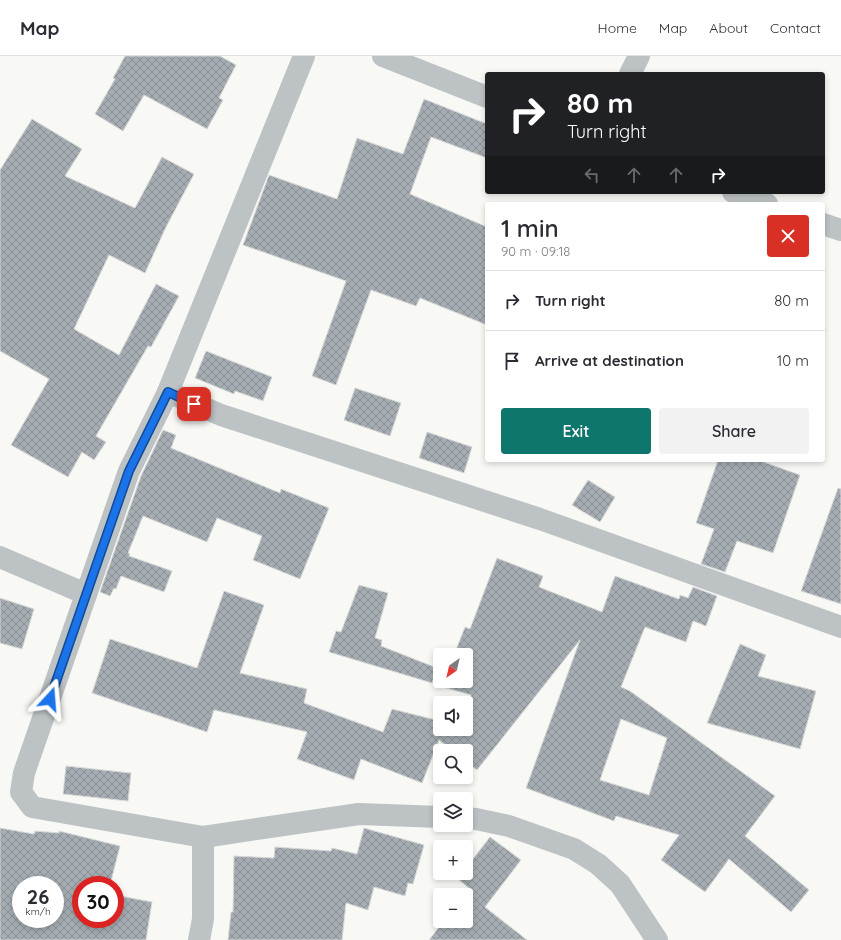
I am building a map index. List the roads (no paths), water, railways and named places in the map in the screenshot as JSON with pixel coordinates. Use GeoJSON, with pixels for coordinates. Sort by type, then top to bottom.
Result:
{"type":"FeatureCollection","features":[{"type":"Feature","properties":{"kind":"street"},"geometry":{"type":"LineString","coordinates":[[304,56],[168,392],[129,471],[24,774],[21,792],[32,807],[203,837],[359,814],[433,817]]}},
{"type":"Feature","properties":{"kind":"street"},"geometry":{"type":"LineString","coordinates":[[383,56],[485,96]]}},
{"type":"Feature","properties":{"kind":"street"},"geometry":{"type":"LineString","coordinates":[[631,72],[639,56]]}},
{"type":"Feature","properties":{"kind":"street"},"geometry":{"type":"LineString","coordinates":[[739,194],[761,202]]}},
{"type":"Feature","properties":{"kind":"street"},"geometry":{"type":"LineString","coordinates":[[825,225],[841,230]]}},
{"type":"Feature","properties":{"kind":"street"},"geometry":{"type":"LineString","coordinates":[[168,392],[221,415],[540,519],[841,627]]}},
{"type":"Feature","properties":{"kind":"street"},"geometry":{"type":"LineString","coordinates":[[0,557],[86,594]]}},
{"type":"Feature","properties":{"kind":"street"},"geometry":{"type":"LineString","coordinates":[[473,819],[509,826],[574,849],[598,864],[620,884],[654,939]]}},
{"type":"Feature","properties":{"kind":"street"},"geometry":{"type":"LineString","coordinates":[[199,940],[203,919],[203,837]]}}]}
